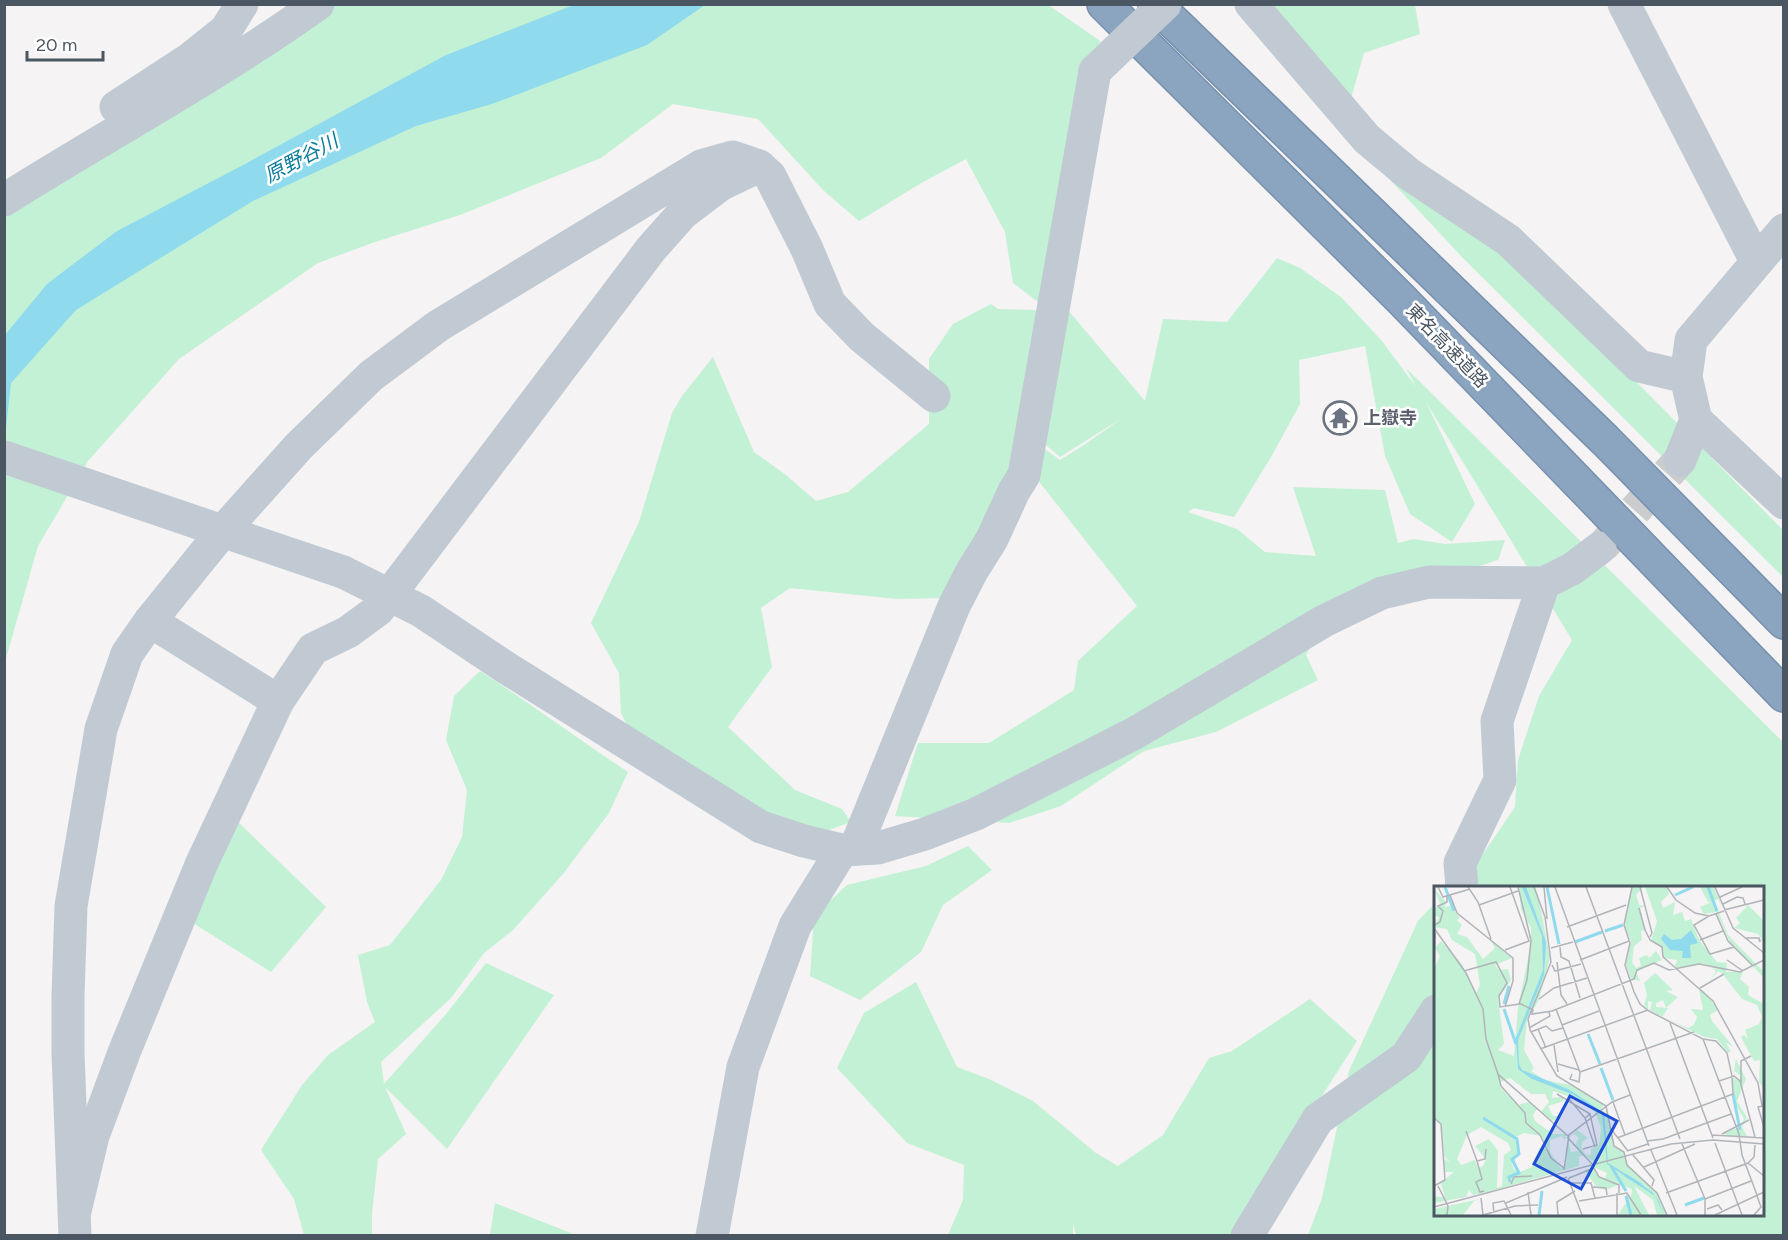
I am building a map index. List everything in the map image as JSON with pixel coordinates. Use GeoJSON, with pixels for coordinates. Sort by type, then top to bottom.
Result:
{"type":"FeatureCollection","features":[{"type":"Feature","properties":{"kind":"highway","name":"東名高速道路"},"geometry":{"type":"LineString","coordinates":[[1104,4],[1402,300],[1784,695]]}},
{"type":"Feature","properties":{"kind":"highway"},"geometry":{"type":"LineString","coordinates":[[1155,4],[1605,440],[1784,621]]}},
{"type":"Feature","properties":{"kind":"street"},"geometry":{"type":"LineString","coordinates":[[4,191],[35,161],[191,58],[226,30],[242,4]]}},
{"type":"Feature","properties":{"kind":"street"},"geometry":{"type":"LineString","coordinates":[[4,200],[225,67],[318,4]]}},
{"type":"Feature","properties":{"kind":"street"},"geometry":{"type":"LineString","coordinates":[[711,1236],[743,1067],[795,926],[848,850],[954,606],[1024,475],[1095,71],[1165,4]]}},
{"type":"Feature","properties":{"kind":"street"},"geometry":{"type":"LineString","coordinates":[[1251,4],[1366,140],[1409,174],[1508,240],[1639,366],[1686,377]]}},
{"type":"Feature","properties":{"kind":"street"},"geometry":{"type":"LineString","coordinates":[[1624,4],[1756,261]]}},
{"type":"Feature","properties":{"kind":"street"},"geometry":{"type":"LineString","coordinates":[[75,1223],[68,1053],[71,906],[101,729],[127,654],[150,621],[222,532],[299,446],[371,376],[438,326],[701,166],[733,157],[759,166],[770,177],[807,249],[830,304],[862,337],[934,396]]}},
{"type":"Feature","properties":{"kind":"street"},"geometry":{"type":"LineString","coordinates":[[75,1223],[93,1136],[125,1050],[201,865],[278,700],[313,649],[348,632],[378,610],[651,249],[682,213],[720,185],[759,166]]}},
{"type":"Feature","properties":{"kind":"street"},"geometry":{"type":"LineString","coordinates":[[1784,230],[1691,340],[1686,377],[1696,420],[1784,503]]}},
{"type":"Feature","properties":{"kind":"street"},"geometry":{"type":"LineString","coordinates":[[1680,460],[1696,420]]}},
{"type":"Feature","properties":{"kind":"street"},"geometry":{"type":"LineString","coordinates":[[4,457],[343,573],[421,611],[505,667],[761,827],[804,841],[848,850],[878,848],[925,834],[976,814],[1135,733],[1324,621],[1382,593],[1429,582],[1544,583],[1572,569],[1600,548]]}},
{"type":"Feature","properties":{"kind":"street"},"geometry":{"type":"LineString","coordinates":[[1462,886],[1460,863],[1500,780],[1497,721],[1544,583]]}},
{"type":"Feature","properties":{"kind":"street"},"geometry":{"type":"LineString","coordinates":[[150,621],[278,700]]}},
{"type":"Feature","properties":{"kind":"street"},"geometry":{"type":"LineString","coordinates":[[1247,1236],[1318,1119],[1406,1057],[1434,1014]]}},
{"type":"Feature","properties":{"kind":"green space"},"geometry":{"type":"Polygon","coordinates":[[[1047,4],[1100,41],[1042,305],[1013,283],[1005,232],[966,159],[859,221],[823,190],[758,119],[673,104],[601,158],[460,215],[318,263],[179,359],[88,461],[38,546],[5,662],[5,212],[315,5],[1047,4]]]}},
{"type":"Feature","properties":{"kind":"green space"},"geometry":{"type":"Polygon","coordinates":[[[1233,5],[1415,5],[1420,34],[1364,53],[1346,116],[1355,143],[1233,5]]]}},
{"type":"Feature","properties":{"kind":"green space"},"geometry":{"type":"Polygon","coordinates":[[[1377,166],[1503,255],[1577,322],[1783,530],[1783,577],[1462,257],[1377,166]]]}},
{"type":"Feature","properties":{"kind":"green space"},"geometry":{"type":"Polygon","coordinates":[[[1277,258],[1300,268],[1341,297],[1382,341],[1416,387],[1406,368],[1783,742],[1783,1235],[1308,1235],[1322,1198],[1349,1071],[1418,921],[1434,904],[1434,1216],[1764,1216],[1764,886],[1452,886],[1483,854],[1515,807],[1518,760],[1539,696],[1572,640],[1426,402],[1475,504],[1452,542],[1410,514],[1385,456],[1365,346],[1299,360],[1300,404],[1270,459],[1234,517],[1194,508],[1188,512],[1237,529],[1265,552],[1316,556],[1293,487],[1385,490],[1398,543],[1414,539],[1445,544],[1505,540],[1498,560],[1429,582],[1324,621],[1306,655],[1318,680],[1216,732],[1144,751],[1061,806],[1009,823],[895,816],[918,743],[989,743],[1074,690],[1078,661],[1137,606],[1026,465],[946,598],[897,599],[790,588],[761,608],[772,667],[728,727],[795,790],[842,809],[851,822],[812,836],[768,816],[627,725],[621,713],[619,673],[591,623],[639,522],[672,413],[682,396],[713,357],[754,452],[816,501],[848,492],[929,424],[929,359],[953,324],[991,304],[998,309],[1035,310],[1051,321],[1056,296],[1145,401],[1163,319],[1227,322],[1277,258]],[[1122,418],[1060,457],[1032,433],[1035,442],[1060,460],[1122,418]]]}},
{"type":"Feature","properties":{"kind":"green space"},"geometry":{"type":"Polygon","coordinates":[[[480,671],[628,772],[609,813],[563,874],[513,930],[484,953],[451,998],[381,1062],[384,1084],[447,1013],[486,963],[554,995],[447,1149],[385,1087],[406,1134],[378,1159],[372,1235],[304,1235],[294,1199],[261,1150],[302,1085],[328,1055],[375,1022],[367,1002],[358,955],[390,945],[441,880],[462,837],[467,790],[446,740],[454,696],[480,671]]]}},
{"type":"Feature","properties":{"kind":"green space"},"geometry":{"type":"Polygon","coordinates":[[[236,820],[326,907],[271,972],[188,920],[236,820]]]}},
{"type":"Feature","properties":{"kind":"green space"},"geometry":{"type":"Polygon","coordinates":[[[968,846],[992,870],[943,905],[921,952],[860,1000],[810,976],[814,916],[847,885],[926,866],[968,846]]]}},
{"type":"Feature","properties":{"kind":"green space"},"geometry":{"type":"Polygon","coordinates":[[[916,982],[957,1067],[989,1079],[1033,1101],[1096,1153],[1118,1166],[1163,1135],[1209,1058],[1232,1051],[1310,999],[1357,1041],[1233,1235],[1076,1235],[1073,1223],[1073,1235],[948,1235],[963,1200],[964,1165],[907,1143],[837,1068],[864,1013],[916,982]]]}},
{"type":"Feature","properties":{"kind":"green space"},"geometry":{"type":"Polygon","coordinates":[[[495,1203],[576,1235],[490,1234],[495,1203]]]}},
{"type":"Feature","properties":{"kind":"water","name":"原野谷川"},"geometry":{"type":"Polygon","coordinates":[[[576,4],[705,5],[647,45],[495,103],[416,126],[253,201],[76,310],[11,383],[5,437],[5,335],[47,284],[117,231],[446,55],[576,4]]]}},
{"type":"Feature","properties":{"kind":"tunnel"},"geometry":{"type":"LineString","coordinates":[[1602,547],[1680,460]]}},
{"type":"Feature","properties":{"kind":"place","name":"上嶽寺"},"geometry":{"type":"Point","coordinates":[1340,418]}}]}
